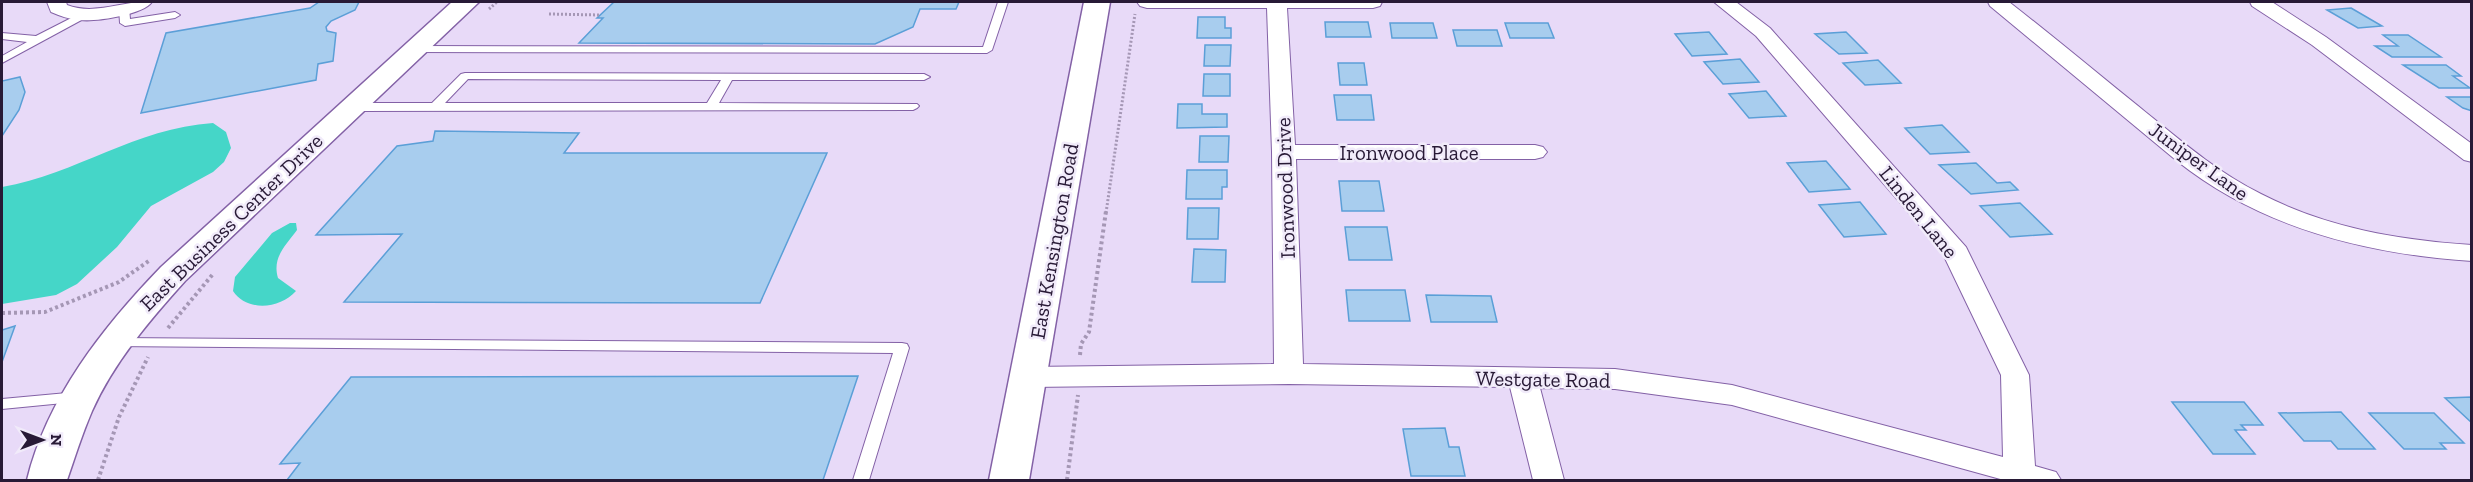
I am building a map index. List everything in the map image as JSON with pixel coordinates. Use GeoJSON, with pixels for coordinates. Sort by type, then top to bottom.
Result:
{"type":"FeatureCollection","features":[{"type":"Feature","properties":{"kind":"street"},"geometry":{"type":"LineString","coordinates":[[57,2],[58,8],[67,13],[83,15],[133,5]]}},
{"type":"Feature","properties":{"kind":"street","name":"East Kensington Road"},"geometry":{"type":"LineString","coordinates":[[1009,480],[1097,2]]}},
{"type":"Feature","properties":{"kind":"street","name":"Ironwood Drive"},"geometry":{"type":"LineString","coordinates":[[1277,2],[1284,152],[1289,374]]}},
{"type":"Feature","properties":{"kind":"street"},"geometry":{"type":"LineString","coordinates":[[1141,4],[1373,2]]}},
{"type":"Feature","properties":{"kind":"street","name":"Linden Lane"},"geometry":{"type":"LineString","coordinates":[[1724,2],[1763,33],[1953,247],[2015,375],[2028,478]]}},
{"type":"Feature","properties":{"kind":"street","name":"Juniper Lane"},"geometry":{"type":"LineString","coordinates":[[1997,2],[2199,167],[2258,203],[2319,228],[2357,239],[2408,249],[2472,253]]}},
{"type":"Feature","properties":{"kind":"street"},"geometry":{"type":"LineString","coordinates":[[2259,2],[2319,41],[2472,155]]}},
{"type":"Feature","properties":{"kind":"street","name":"East Business Center Drive"},"geometry":{"type":"LineString","coordinates":[[47,480],[58,446],[80,397],[114,343],[136,314],[173,274],[414,49],[474,9]]}},
{"type":"Feature","properties":{"kind":"street","name":"Ironwood Place"},"geometry":{"type":"LineString","coordinates":[[1284,152],[1534,152]]}},
{"type":"Feature","properties":{"kind":"street","name":"Westgate Road"},"geometry":{"type":"LineString","coordinates":[[1029,377],[1289,374],[1615,380],[1732,395],[2028,478]]}},
{"type":"Feature","properties":{"kind":"street"},"geometry":{"type":"LineString","coordinates":[[1523,380],[1548,480]]}},
{"type":"Feature","properties":{"kind":"lane"},"geometry":{"type":"LineString","coordinates":[[414,49],[987,50],[1003,2]]}},
{"type":"Feature","properties":{"kind":"lane"},"geometry":{"type":"LineString","coordinates":[[133,5],[125,23],[175,15]]}},
{"type":"Feature","properties":{"kind":"lane"},"geometry":{"type":"LineString","coordinates":[[2,60],[83,15]]}},
{"type":"Feature","properties":{"kind":"lane"},"geometry":{"type":"LineString","coordinates":[[2,36],[21,40],[39,40]]}},
{"type":"Feature","properties":{"kind":"lane"},"geometry":{"type":"LineString","coordinates":[[435,107],[465,76],[924,77]]}},
{"type":"Feature","properties":{"kind":"lane"},"geometry":{"type":"LineString","coordinates":[[711,106],[728,77]]}},
{"type":"Feature","properties":{"kind":"lane"},"geometry":{"type":"LineString","coordinates":[[352,107],[913,106]]}},
{"type":"Feature","properties":{"kind":"lane"},"geometry":{"type":"LineString","coordinates":[[114,343],[902,348],[861,480]]}},
{"type":"Feature","properties":{"kind":"lane"},"geometry":{"type":"LineString","coordinates":[[2,404],[80,397]]}},
{"type":"Feature","properties":{"kind":"path"},"geometry":{"type":"LineString","coordinates":[[474,9],[497,2]]}},
{"type":"Feature","properties":{"kind":"path"},"geometry":{"type":"LineString","coordinates":[[1067,480],[1081,344],[1089,332],[1141,4]]}},
{"type":"Feature","properties":{"kind":"path"},"geometry":{"type":"LineString","coordinates":[[549,14],[600,15]]}},
{"type":"Feature","properties":{"kind":"path"},"geometry":{"type":"LineString","coordinates":[[2,313],[45,312],[119,282],[157,255]]}},
{"type":"Feature","properties":{"kind":"path"},"geometry":{"type":"LineString","coordinates":[[98,480],[112,432],[124,403],[157,344],[216,270]]}},
{"type":"Feature","properties":{"kind":"shaded area"},"geometry":{"type":"Polygon","coordinates":[[[213,123],[226,132],[231,148],[224,162],[213,172],[151,206],[117,247],[77,284],[56,295],[2,304],[2,187],[56,172],[158,133],[213,123]]]}},
{"type":"Feature","properties":{"kind":"shaded area"},"geometry":{"type":"Polygon","coordinates":[[[290,223],[296,223],[297,230],[278,258],[277,271],[278,278],[296,291],[281,302],[264,306],[239,298],[233,291],[235,277],[272,233],[290,223]]]}},
{"type":"Feature","properties":{"kind":"building"},"geometry":{"type":"Polygon","coordinates":[[[319,2],[359,2],[355,10],[331,21],[326,27],[327,31],[336,33],[333,61],[318,64],[316,80],[141,113],[166,33],[310,8],[319,2]]]}},
{"type":"Feature","properties":{"kind":"building"},"geometry":{"type":"Polygon","coordinates":[[[614,2],[959,2],[956,9],[920,9],[913,27],[875,44],[579,43],[603,18],[597,18],[614,2]]]}},
{"type":"Feature","properties":{"kind":"building"},"geometry":{"type":"Polygon","coordinates":[[[2351,8],[2382,26],[2358,28],[2327,10],[2351,8]]]}},
{"type":"Feature","properties":{"kind":"building"},"geometry":{"type":"Polygon","coordinates":[[[1198,17],[1225,17],[1225,28],[1231,28],[1231,38],[1197,38],[1198,17]]]}},
{"type":"Feature","properties":{"kind":"building"},"geometry":{"type":"Polygon","coordinates":[[[1325,22],[1368,22],[1371,37],[1326,37],[1325,22]]]}},
{"type":"Feature","properties":{"kind":"building"},"geometry":{"type":"Polygon","coordinates":[[[1390,23],[1433,23],[1437,38],[1392,38],[1390,23]]]}},
{"type":"Feature","properties":{"kind":"building"},"geometry":{"type":"Polygon","coordinates":[[[1505,23],[1548,23],[1554,38],[1510,38],[1505,23]]]}},
{"type":"Feature","properties":{"kind":"building"},"geometry":{"type":"Polygon","coordinates":[[[1453,30],[1497,30],[1502,46],[1457,46],[1453,30]]]}},
{"type":"Feature","properties":{"kind":"building"},"geometry":{"type":"Polygon","coordinates":[[[1709,32],[1727,54],[1692,56],[1675,34],[1709,32]]]}},
{"type":"Feature","properties":{"kind":"building"},"geometry":{"type":"Polygon","coordinates":[[[1846,32],[1867,53],[1839,54],[1815,34],[1846,32]]]}},
{"type":"Feature","properties":{"kind":"building"},"geometry":{"type":"Polygon","coordinates":[[[2383,35],[2408,35],[2441,57],[2392,57],[2375,46],[2398,46],[2383,35]]]}},
{"type":"Feature","properties":{"kind":"building"},"geometry":{"type":"Polygon","coordinates":[[[1205,45],[1231,45],[1230,66],[1204,66],[1205,45]]]}},
{"type":"Feature","properties":{"kind":"building"},"geometry":{"type":"Polygon","coordinates":[[[1740,59],[1759,82],[1723,84],[1704,62],[1740,59]]]}},
{"type":"Feature","properties":{"kind":"building"},"geometry":{"type":"Polygon","coordinates":[[[1878,60],[1901,83],[1865,85],[1843,63],[1878,60]]]}},
{"type":"Feature","properties":{"kind":"building"},"geometry":{"type":"Polygon","coordinates":[[[1338,63],[1364,63],[1367,85],[1340,85],[1338,63]]]}},
{"type":"Feature","properties":{"kind":"building"},"geometry":{"type":"Polygon","coordinates":[[[2403,65],[2446,65],[2461,76],[2453,76],[2470,88],[2439,88],[2403,65]]]}},
{"type":"Feature","properties":{"kind":"building"},"geometry":{"type":"Polygon","coordinates":[[[1204,74],[1230,74],[1230,96],[1203,96],[1204,74]]]}},
{"type":"Feature","properties":{"kind":"building"},"geometry":{"type":"Polygon","coordinates":[[[20,77],[25,92],[19,110],[2,136],[2,81],[20,77]]]}},
{"type":"Feature","properties":{"kind":"building"},"geometry":{"type":"Polygon","coordinates":[[[1766,91],[1786,116],[1749,118],[1729,94],[1766,91]]]}},
{"type":"Feature","properties":{"kind":"building"},"geometry":{"type":"Polygon","coordinates":[[[1334,95],[1371,95],[1374,120],[1337,120],[1334,95]]]}},
{"type":"Feature","properties":{"kind":"building"},"geometry":{"type":"Polygon","coordinates":[[[2447,97],[2472,97],[2472,111],[2463,108],[2447,97]]]}},
{"type":"Feature","properties":{"kind":"building"},"geometry":{"type":"Polygon","coordinates":[[[1178,104],[1202,104],[1202,114],[1227,114],[1227,127],[1177,128],[1178,104]]]}},
{"type":"Feature","properties":{"kind":"building"},"geometry":{"type":"Polygon","coordinates":[[[1942,125],[1969,152],[1930,154],[1905,128],[1942,125]]]}},
{"type":"Feature","properties":{"kind":"building"},"geometry":{"type":"Polygon","coordinates":[[[435,131],[579,133],[564,153],[827,153],[760,303],[344,302],[402,234],[316,235],[397,146],[433,141],[435,131]]]}},
{"type":"Feature","properties":{"kind":"building"},"geometry":{"type":"Polygon","coordinates":[[[1200,136],[1229,136],[1228,162],[1199,162],[1200,136]]]}},
{"type":"Feature","properties":{"kind":"building"},"geometry":{"type":"Polygon","coordinates":[[[1826,161],[1850,189],[1809,192],[1787,163],[1826,161]]]}},
{"type":"Feature","properties":{"kind":"building"},"geometry":{"type":"Polygon","coordinates":[[[1976,163],[1997,183],[2010,182],[2018,190],[1971,194],[1939,165],[1976,163]]]}},
{"type":"Feature","properties":{"kind":"building"},"geometry":{"type":"Polygon","coordinates":[[[1187,170],[1227,170],[1227,187],[1222,187],[1222,199],[1186,199],[1187,170]]]}},
{"type":"Feature","properties":{"kind":"building"},"geometry":{"type":"Polygon","coordinates":[[[1339,181],[1379,181],[1384,211],[1342,211],[1339,181]]]}},
{"type":"Feature","properties":{"kind":"building"},"geometry":{"type":"Polygon","coordinates":[[[1860,202],[1886,234],[1844,237],[1819,205],[1860,202]]]}},
{"type":"Feature","properties":{"kind":"building"},"geometry":{"type":"Polygon","coordinates":[[[2020,203],[2052,234],[2010,237],[1980,206],[2020,203]]]}},
{"type":"Feature","properties":{"kind":"building"},"geometry":{"type":"Polygon","coordinates":[[[1188,208],[1219,208],[1218,239],[1187,239],[1188,208]]]}},
{"type":"Feature","properties":{"kind":"building"},"geometry":{"type":"Polygon","coordinates":[[[1345,227],[1387,227],[1392,260],[1349,260],[1345,227]]]}},
{"type":"Feature","properties":{"kind":"building"},"geometry":{"type":"Polygon","coordinates":[[[1194,249],[1226,250],[1225,282],[1192,282],[1194,249]]]}},
{"type":"Feature","properties":{"kind":"building"},"geometry":{"type":"Polygon","coordinates":[[[1346,290],[1405,290],[1410,321],[1349,321],[1346,290]]]}},
{"type":"Feature","properties":{"kind":"building"},"geometry":{"type":"Polygon","coordinates":[[[1426,295],[1491,296],[1497,322],[1431,322],[1426,295]]]}},
{"type":"Feature","properties":{"kind":"building"},"geometry":{"type":"Polygon","coordinates":[[[15,326],[2,362],[2,330],[15,326]]]}},
{"type":"Feature","properties":{"kind":"building"},"geometry":{"type":"Polygon","coordinates":[[[858,376],[823,480],[287,480],[300,463],[280,464],[351,377],[858,376]]]}},
{"type":"Feature","properties":{"kind":"building"},"geometry":{"type":"Polygon","coordinates":[[[2472,397],[2472,423],[2445,398],[2472,397]]]}},
{"type":"Feature","properties":{"kind":"building"},"geometry":{"type":"Polygon","coordinates":[[[2172,402],[2244,402],[2263,425],[2241,425],[2246,430],[2235,430],[2255,454],[2213,454],[2172,402]]]}},
{"type":"Feature","properties":{"kind":"building"},"geometry":{"type":"Polygon","coordinates":[[[2341,412],[2375,449],[2338,449],[2331,441],[2304,441],[2279,413],[2341,412]]]}},
{"type":"Feature","properties":{"kind":"building"},"geometry":{"type":"Polygon","coordinates":[[[2369,413],[2434,413],[2464,443],[2440,443],[2446,449],[2404,449],[2369,413]]]}},
{"type":"Feature","properties":{"kind":"building"},"geometry":{"type":"Polygon","coordinates":[[[1445,428],[1449,447],[1459,447],[1465,476],[1411,476],[1403,429],[1445,428]]]}}]}
